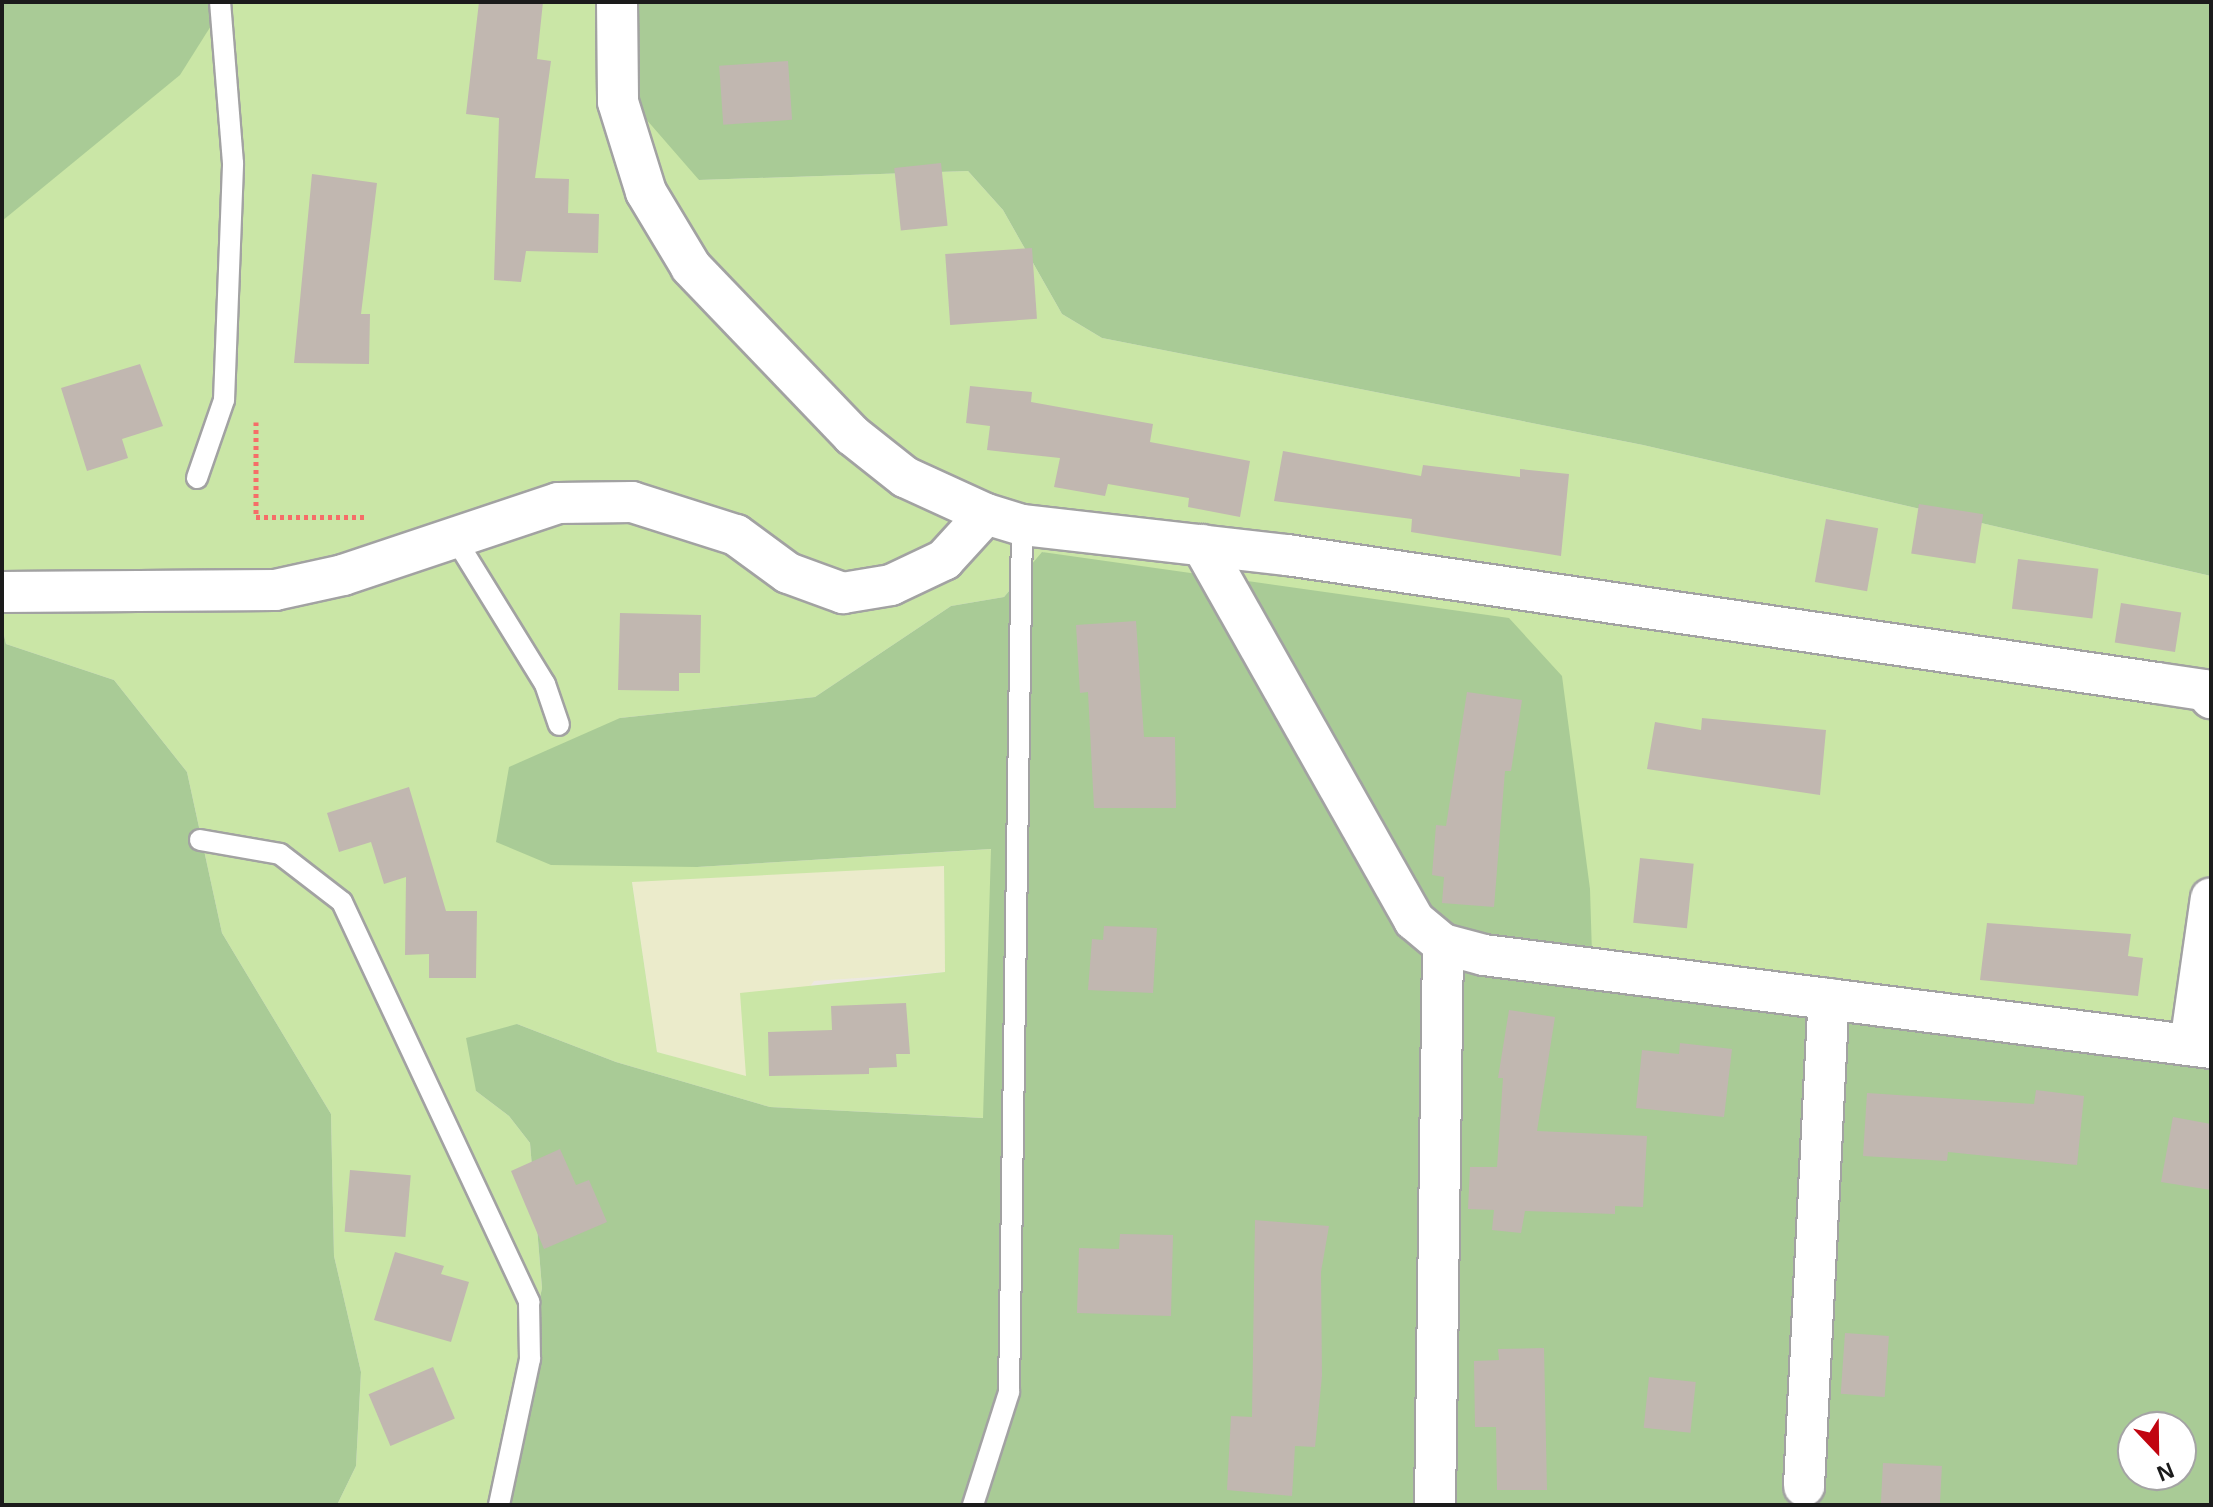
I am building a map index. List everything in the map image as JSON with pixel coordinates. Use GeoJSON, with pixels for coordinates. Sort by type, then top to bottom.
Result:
{"type":"FeatureCollection","features":[{"type":"Feature","properties":{"kind":"street"},"geometry":{"type":"LineString","coordinates":[[617,2],[618,102],[646,192],[691,267],[852,435],[905,477],[1004,520],[1202,545],[2204,690],[2211,698]]}},
{"type":"Feature","properties":{"kind":"street"},"geometry":{"type":"LineString","coordinates":[[2,592],[275,590],[343,575],[558,503],[632,502],[736,535],[788,573],[843,593],[891,585],[944,560],[1004,520]]}},
{"type":"Feature","properties":{"kind":"street"},"geometry":{"type":"LineString","coordinates":[[1202,545],[1414,920],[1443,944],[1829,999],[2200,1046],[2211,898]]}},
{"type":"Feature","properties":{"kind":"street"},"geometry":{"type":"LineString","coordinates":[[1435,1505],[1443,944]]}},
{"type":"Feature","properties":{"kind":"street"},"geometry":{"type":"LineString","coordinates":[[1804,1486],[1829,999]]}},
{"type":"Feature","properties":{"kind":"lane"},"geometry":{"type":"LineString","coordinates":[[197,478],[225,384],[233,163],[220,2]]}},
{"type":"Feature","properties":{"kind":"lane"},"geometry":{"type":"LineString","coordinates":[[973,1505],[1009,1392],[1004,520]]}},
{"type":"Feature","properties":{"kind":"lane"},"geometry":{"type":"LineString","coordinates":[[443,539],[545,684],[559,725]]}},
{"type":"Feature","properties":{"kind":"lane"},"geometry":{"type":"LineString","coordinates":[[200,840],[280,854],[342,902],[529,1302],[530,1359],[499,1505]]}},
{"type":"Feature","properties":{"kind":"path"},"geometry":{"type":"LineString","coordinates":[[256,407],[256,517],[412,517],[443,539]]}},
{"type":"Feature","properties":{"kind":"green space"},"geometry":{"type":"Polygon","coordinates":[[[2,2],[226,2],[180,75],[2,221],[2,2]]]}},
{"type":"Feature","properties":{"kind":"green space"},"geometry":{"type":"Polygon","coordinates":[[[226,2],[624,2],[699,180],[968,171],[1003,210],[1062,314],[1102,338],[1643,445],[2211,576],[2211,1069],[1593,987],[1043,552],[1004,597],[951,606],[815,697],[620,718],[697,867],[992,849],[984,1118],[770,1107],[616,1062],[517,1024],[476,1091],[509,1116],[530,1143],[542,1288],[497,1505],[337,1505],[356,1466],[361,1372],[334,1256],[331,1114],[222,933],[187,772],[114,680],[6,644],[2,626],[2,221],[226,2]],[[944,866],[632,882],[657,1052],[746,1076],[740,993],[945,972],[944,866]]]}},
{"type":"Feature","properties":{"kind":"green space"},"geometry":{"type":"Polygon","coordinates":[[[624,2],[2211,2],[2211,576],[1643,445],[1102,338],[1062,314],[1003,210],[968,171],[699,180],[632,103],[624,2]]]}},
{"type":"Feature","properties":{"kind":"green space"},"geometry":{"type":"Polygon","coordinates":[[[1042,552],[1509,618],[1562,676],[1590,889],[1593,987],[2211,1069],[2211,1505],[497,1505],[542,1288],[530,1143],[509,1116],[476,1091],[466,1038],[517,1024],[616,1062],[770,1107],[983,1118],[991,849],[697,867],[551,865],[496,842],[509,767],[620,718],[815,697],[951,606],[1004,597],[1042,552]]]}},
{"type":"Feature","properties":{"kind":"green space"},"geometry":{"type":"Polygon","coordinates":[[[2,626],[6,644],[114,680],[187,772],[222,933],[331,1114],[334,1256],[361,1372],[356,1466],[337,1505],[2,1505],[2,626]]]}},
{"type":"Feature","properties":{"kind":"green space"},"geometry":{"type":"Polygon","coordinates":[[[944,865],[945,972],[814,981],[746,1077],[657,1052],[632,881],[944,865]]]}},
{"type":"Feature","properties":{"kind":"building"},"geometry":{"type":"Polygon","coordinates":[[[479,2],[543,2],[537,59],[551,61],[535,178],[569,179],[568,213],[599,214],[598,253],[526,251],[521,282],[494,280],[499,118],[466,114],[479,2]]]}},
{"type":"Feature","properties":{"kind":"building"},"geometry":{"type":"Polygon","coordinates":[[[788,61],[792,120],[723,125],[719,66],[788,61]]]}},
{"type":"Feature","properties":{"kind":"building"},"geometry":{"type":"Polygon","coordinates":[[[941,163],[948,226],[901,231],[894,168],[941,163]]]}},
{"type":"Feature","properties":{"kind":"building"},"geometry":{"type":"Polygon","coordinates":[[[312,174],[377,183],[361,314],[370,314],[369,364],[294,363],[312,174]]]}},
{"type":"Feature","properties":{"kind":"building"},"geometry":{"type":"Polygon","coordinates":[[[1032,248],[1037,319],[950,325],[945,254],[1032,248]]]}},
{"type":"Feature","properties":{"kind":"building"},"geometry":{"type":"Polygon","coordinates":[[[140,364],[163,426],[122,439],[128,458],[87,471],[61,388],[140,364]]]}},
{"type":"Feature","properties":{"kind":"building"},"geometry":{"type":"Polygon","coordinates":[[[970,386],[1032,392],[1031,402],[1153,424],[1150,442],[1250,461],[1240,517],[1188,507],[1189,498],[1108,484],[1105,496],[1054,487],[1060,458],[987,450],[990,426],[966,423],[970,386]]]}},
{"type":"Feature","properties":{"kind":"building"},"geometry":{"type":"Polygon","coordinates":[[[1283,451],[1421,476],[1423,465],[1520,477],[1520,469],[1569,474],[1561,556],[1411,532],[1412,519],[1274,501],[1283,451]]]}},
{"type":"Feature","properties":{"kind":"building"},"geometry":{"type":"Polygon","coordinates":[[[1919,504],[1983,514],[1975,564],[1911,553],[1919,504]]]}},
{"type":"Feature","properties":{"kind":"building"},"geometry":{"type":"Polygon","coordinates":[[[1826,519],[1878,528],[1867,591],[1815,582],[1826,519]]]}},
{"type":"Feature","properties":{"kind":"building"},"geometry":{"type":"Polygon","coordinates":[[[2018,559],[2098,569],[2092,618],[2012,609],[2018,559]]]}},
{"type":"Feature","properties":{"kind":"building"},"geometry":{"type":"Polygon","coordinates":[[[2121,603],[2181,613],[2175,652],[2115,643],[2121,603]]]}},
{"type":"Feature","properties":{"kind":"building"},"geometry":{"type":"Polygon","coordinates":[[[620,613],[701,615],[700,673],[679,673],[679,691],[618,690],[620,613]]]}},
{"type":"Feature","properties":{"kind":"building"},"geometry":{"type":"Polygon","coordinates":[[[1136,621],[1144,737],[1175,737],[1176,808],[1094,808],[1088,692],[1080,693],[1076,625],[1136,621]]]}},
{"type":"Feature","properties":{"kind":"building"},"geometry":{"type":"Polygon","coordinates":[[[1467,692],[1522,700],[1511,771],[1505,771],[1494,907],[1442,903],[1444,877],[1432,875],[1436,825],[1446,826],[1467,692]]]}},
{"type":"Feature","properties":{"kind":"building"},"geometry":{"type":"Polygon","coordinates":[[[1702,718],[1826,730],[1820,795],[1647,769],[1655,722],[1701,730],[1702,718]]]}},
{"type":"Feature","properties":{"kind":"building"},"geometry":{"type":"Polygon","coordinates":[[[409,787],[446,911],[477,911],[476,978],[429,978],[429,954],[405,955],[406,877],[384,884],[371,842],[339,852],[327,813],[409,787]]]}},
{"type":"Feature","properties":{"kind":"building"},"geometry":{"type":"Polygon","coordinates":[[[1640,858],[1694,864],[1687,928],[1633,923],[1640,858]]]}},
{"type":"Feature","properties":{"kind":"building"},"geometry":{"type":"Polygon","coordinates":[[[1987,923],[2131,934],[2128,956],[2143,958],[2138,996],[1980,980],[1987,923]]]}},
{"type":"Feature","properties":{"kind":"building"},"geometry":{"type":"Polygon","coordinates":[[[1104,926],[1157,928],[1153,993],[1088,990],[1092,939],[1103,940],[1104,926]]]}},
{"type":"Feature","properties":{"kind":"building"},"geometry":{"type":"Polygon","coordinates":[[[906,1003],[910,1054],[896,1054],[897,1067],[869,1068],[869,1074],[769,1076],[768,1032],[832,1030],[831,1006],[906,1003]]]}},
{"type":"Feature","properties":{"kind":"building"},"geometry":{"type":"Polygon","coordinates":[[[1509,1010],[1555,1017],[1537,1131],[1647,1136],[1643,1207],[1615,1206],[1615,1214],[1525,1211],[1521,1233],[1492,1230],[1494,1210],[1468,1209],[1470,1167],[1497,1167],[1503,1078],[1498,1078],[1509,1010]]]}},
{"type":"Feature","properties":{"kind":"building"},"geometry":{"type":"Polygon","coordinates":[[[1680,1043],[1732,1049],[1724,1117],[1636,1108],[1642,1050],[1679,1054],[1680,1043]]]}},
{"type":"Feature","properties":{"kind":"building"},"geometry":{"type":"Polygon","coordinates":[[[2036,1090],[2084,1096],[2077,1165],[1948,1152],[1947,1161],[1863,1156],[1867,1093],[2034,1104],[2036,1090]]]}},
{"type":"Feature","properties":{"kind":"building"},"geometry":{"type":"Polygon","coordinates":[[[2173,1117],[2211,1124],[2211,1190],[2161,1182],[2173,1117]]]}},
{"type":"Feature","properties":{"kind":"building"},"geometry":{"type":"Polygon","coordinates":[[[560,1149],[576,1185],[589,1180],[607,1222],[544,1249],[511,1171],[560,1149]]]}},
{"type":"Feature","properties":{"kind":"building"},"geometry":{"type":"Polygon","coordinates":[[[350,1170],[411,1175],[405,1237],[345,1232],[350,1170]]]}},
{"type":"Feature","properties":{"kind":"building"},"geometry":{"type":"Polygon","coordinates":[[[1255,1220],[1329,1226],[1321,1272],[1322,1376],[1315,1447],[1295,1446],[1292,1496],[1227,1490],[1231,1416],[1252,1417],[1255,1220]]]}},
{"type":"Feature","properties":{"kind":"building"},"geometry":{"type":"Polygon","coordinates":[[[1120,1234],[1173,1235],[1171,1316],[1077,1313],[1079,1248],[1119,1249],[1120,1234]]]}},
{"type":"Feature","properties":{"kind":"building"},"geometry":{"type":"Polygon","coordinates":[[[395,1252],[444,1266],[441,1274],[469,1282],[451,1342],[374,1320],[395,1252]]]}},
{"type":"Feature","properties":{"kind":"building"},"geometry":{"type":"Polygon","coordinates":[[[1845,1333],[1889,1336],[1885,1397],[1841,1394],[1845,1333]]]}},
{"type":"Feature","properties":{"kind":"building"},"geometry":{"type":"Polygon","coordinates":[[[1544,1348],[1547,1490],[1497,1490],[1496,1427],[1475,1427],[1474,1361],[1499,1360],[1498,1349],[1544,1348]]]}},
{"type":"Feature","properties":{"kind":"building"},"geometry":{"type":"Polygon","coordinates":[[[433,1367],[455,1419],[390,1446],[369,1394],[433,1367]]]}},
{"type":"Feature","properties":{"kind":"building"},"geometry":{"type":"Polygon","coordinates":[[[1649,1377],[1696,1382],[1690,1433],[1644,1428],[1649,1377]]]}},
{"type":"Feature","properties":{"kind":"building"},"geometry":{"type":"Polygon","coordinates":[[[1883,1463],[1942,1466],[1940,1505],[1881,1505],[1883,1463]]]}}]}
